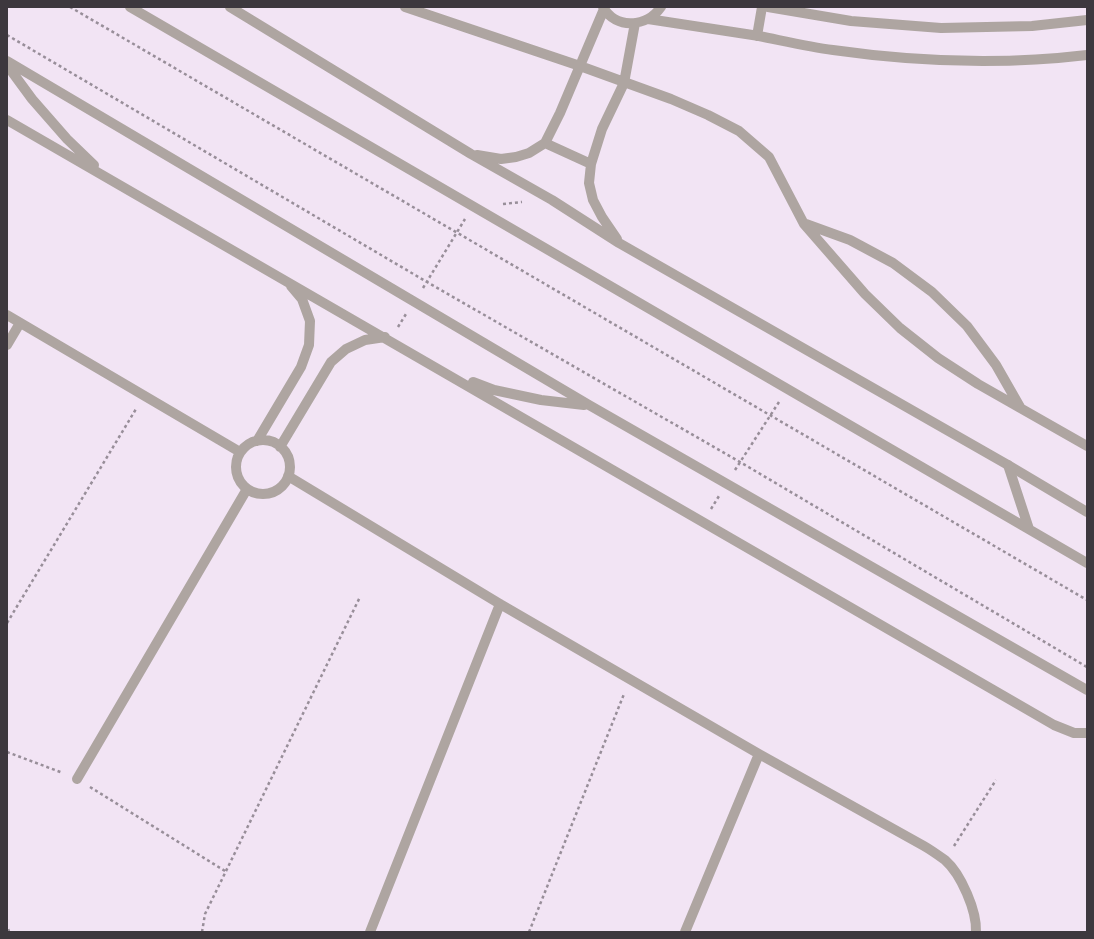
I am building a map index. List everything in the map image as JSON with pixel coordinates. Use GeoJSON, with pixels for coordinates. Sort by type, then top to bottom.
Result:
{"type":"FeatureCollection","features":[{"type":"Feature","properties":{"kind":"street"},"geometry":{"type":"LineString","coordinates":[[130,7],[1087,563]]}},
{"type":"Feature","properties":{"kind":"street"},"geometry":{"type":"LineString","coordinates":[[230,7],[471,154],[552,200],[619,243],[1008,465],[1087,512]]}},
{"type":"Feature","properties":{"kind":"street"},"geometry":{"type":"LineString","coordinates":[[405,7],[580,66],[671,99],[708,115],[739,131],[769,157],[804,224],[865,294],[900,328],[938,358],[978,384],[1087,446]]}},
{"type":"Feature","properties":{"kind":"street"},"geometry":{"type":"LineString","coordinates":[[604,8],[610,16],[618,20],[626,23],[635,23],[648,19],[657,13],[661,7]]}},
{"type":"Feature","properties":{"kind":"street"},"geometry":{"type":"LineString","coordinates":[[758,36],[762,7]]}},
{"type":"Feature","properties":{"kind":"street"},"geometry":{"type":"LineString","coordinates":[[768,7],[851,21],[941,28],[1032,26],[1087,20]]}},
{"type":"Feature","properties":{"kind":"street"},"geometry":{"type":"LineString","coordinates":[[471,154],[502,159],[516,157],[529,153],[545,143],[560,113],[604,8]]}},
{"type":"Feature","properties":{"kind":"street"},"geometry":{"type":"LineString","coordinates":[[648,19],[758,36],[833,50],[908,58],[985,61],[1061,58],[1087,55]]}},
{"type":"Feature","properties":{"kind":"street"},"geometry":{"type":"LineString","coordinates":[[619,243],[593,200],[589,183],[591,164],[602,129],[624,83],[635,23]]}},
{"type":"Feature","properties":{"kind":"street"},"geometry":{"type":"LineString","coordinates":[[7,60],[589,406],[1087,690]]}},
{"type":"Feature","properties":{"kind":"street"},"geometry":{"type":"LineString","coordinates":[[7,66],[32,99],[62,133],[105,176]]}},
{"type":"Feature","properties":{"kind":"street"},"geometry":{"type":"LineString","coordinates":[[7,120],[1054,725],[1074,733],[1087,734]]}},
{"type":"Feature","properties":{"kind":"street"},"geometry":{"type":"LineString","coordinates":[[545,143],[591,164]]}},
{"type":"Feature","properties":{"kind":"street"},"geometry":{"type":"LineString","coordinates":[[804,224],[850,240],[893,263],[932,292],[967,326],[996,365],[1020,407]]}},
{"type":"Feature","properties":{"kind":"street"},"geometry":{"type":"LineString","coordinates":[[257,441],[301,367],[309,345],[310,321],[302,299],[287,281]]}},
{"type":"Feature","properties":{"kind":"street"},"geometry":{"type":"LineString","coordinates":[[7,316],[240,452]]}},
{"type":"Feature","properties":{"kind":"street"},"geometry":{"type":"LineString","coordinates":[[7,345],[20,323]]}},
{"type":"Feature","properties":{"kind":"street"},"geometry":{"type":"LineString","coordinates":[[280,447],[331,362],[346,349],[365,340],[387,339]]}},
{"type":"Feature","properties":{"kind":"street"},"geometry":{"type":"LineString","coordinates":[[448,374],[494,390],[541,400],[589,406]]}},
{"type":"Feature","properties":{"kind":"street"},"geometry":{"type":"LineString","coordinates":[[257,441],[266,441],[273,442],[280,447],[286,453],[290,468],[283,485],[275,491],[266,494],[256,493],[247,489],[241,484],[237,476],[236,468],[240,452],[245,447],[250,443],[257,441]]}},
{"type":"Feature","properties":{"kind":"street"},"geometry":{"type":"LineString","coordinates":[[1008,465],[1029,529]]}},
{"type":"Feature","properties":{"kind":"street"},"geometry":{"type":"LineString","coordinates":[[288,476],[500,604],[760,754],[924,846],[945,860],[959,877],[971,902],[976,932]]}},
{"type":"Feature","properties":{"kind":"street"},"geometry":{"type":"LineString","coordinates":[[77,779],[247,489]]}},
{"type":"Feature","properties":{"kind":"street"},"geometry":{"type":"LineString","coordinates":[[370,932],[500,604]]}},
{"type":"Feature","properties":{"kind":"street"},"geometry":{"type":"LineString","coordinates":[[685,932],[760,754]]}},
{"type":"Feature","properties":{"kind":"path"},"geometry":{"type":"LineString","coordinates":[[70,7],[1087,600]]}},
{"type":"Feature","properties":{"kind":"path"},"geometry":{"type":"LineString","coordinates":[[7,35],[427,282],[740,462],[1087,667]]}},
{"type":"Feature","properties":{"kind":"path"},"geometry":{"type":"LineString","coordinates":[[387,339],[414,302],[474,206],[552,200]]}},
{"type":"Feature","properties":{"kind":"path"},"geometry":{"type":"LineString","coordinates":[[703,521],[787,388]]}},
{"type":"Feature","properties":{"kind":"path"},"geometry":{"type":"LineString","coordinates":[[7,623],[144,396]]}},
{"type":"Feature","properties":{"kind":"path"},"geometry":{"type":"LineString","coordinates":[[202,932],[205,914],[360,597]]}},
{"type":"Feature","properties":{"kind":"path"},"geometry":{"type":"LineString","coordinates":[[529,932],[630,679]]}},
{"type":"Feature","properties":{"kind":"path"},"geometry":{"type":"LineString","coordinates":[[7,752],[77,779],[225,872]]}},
{"type":"Feature","properties":{"kind":"path"},"geometry":{"type":"LineString","coordinates":[[945,860],[996,780]]}}]}
